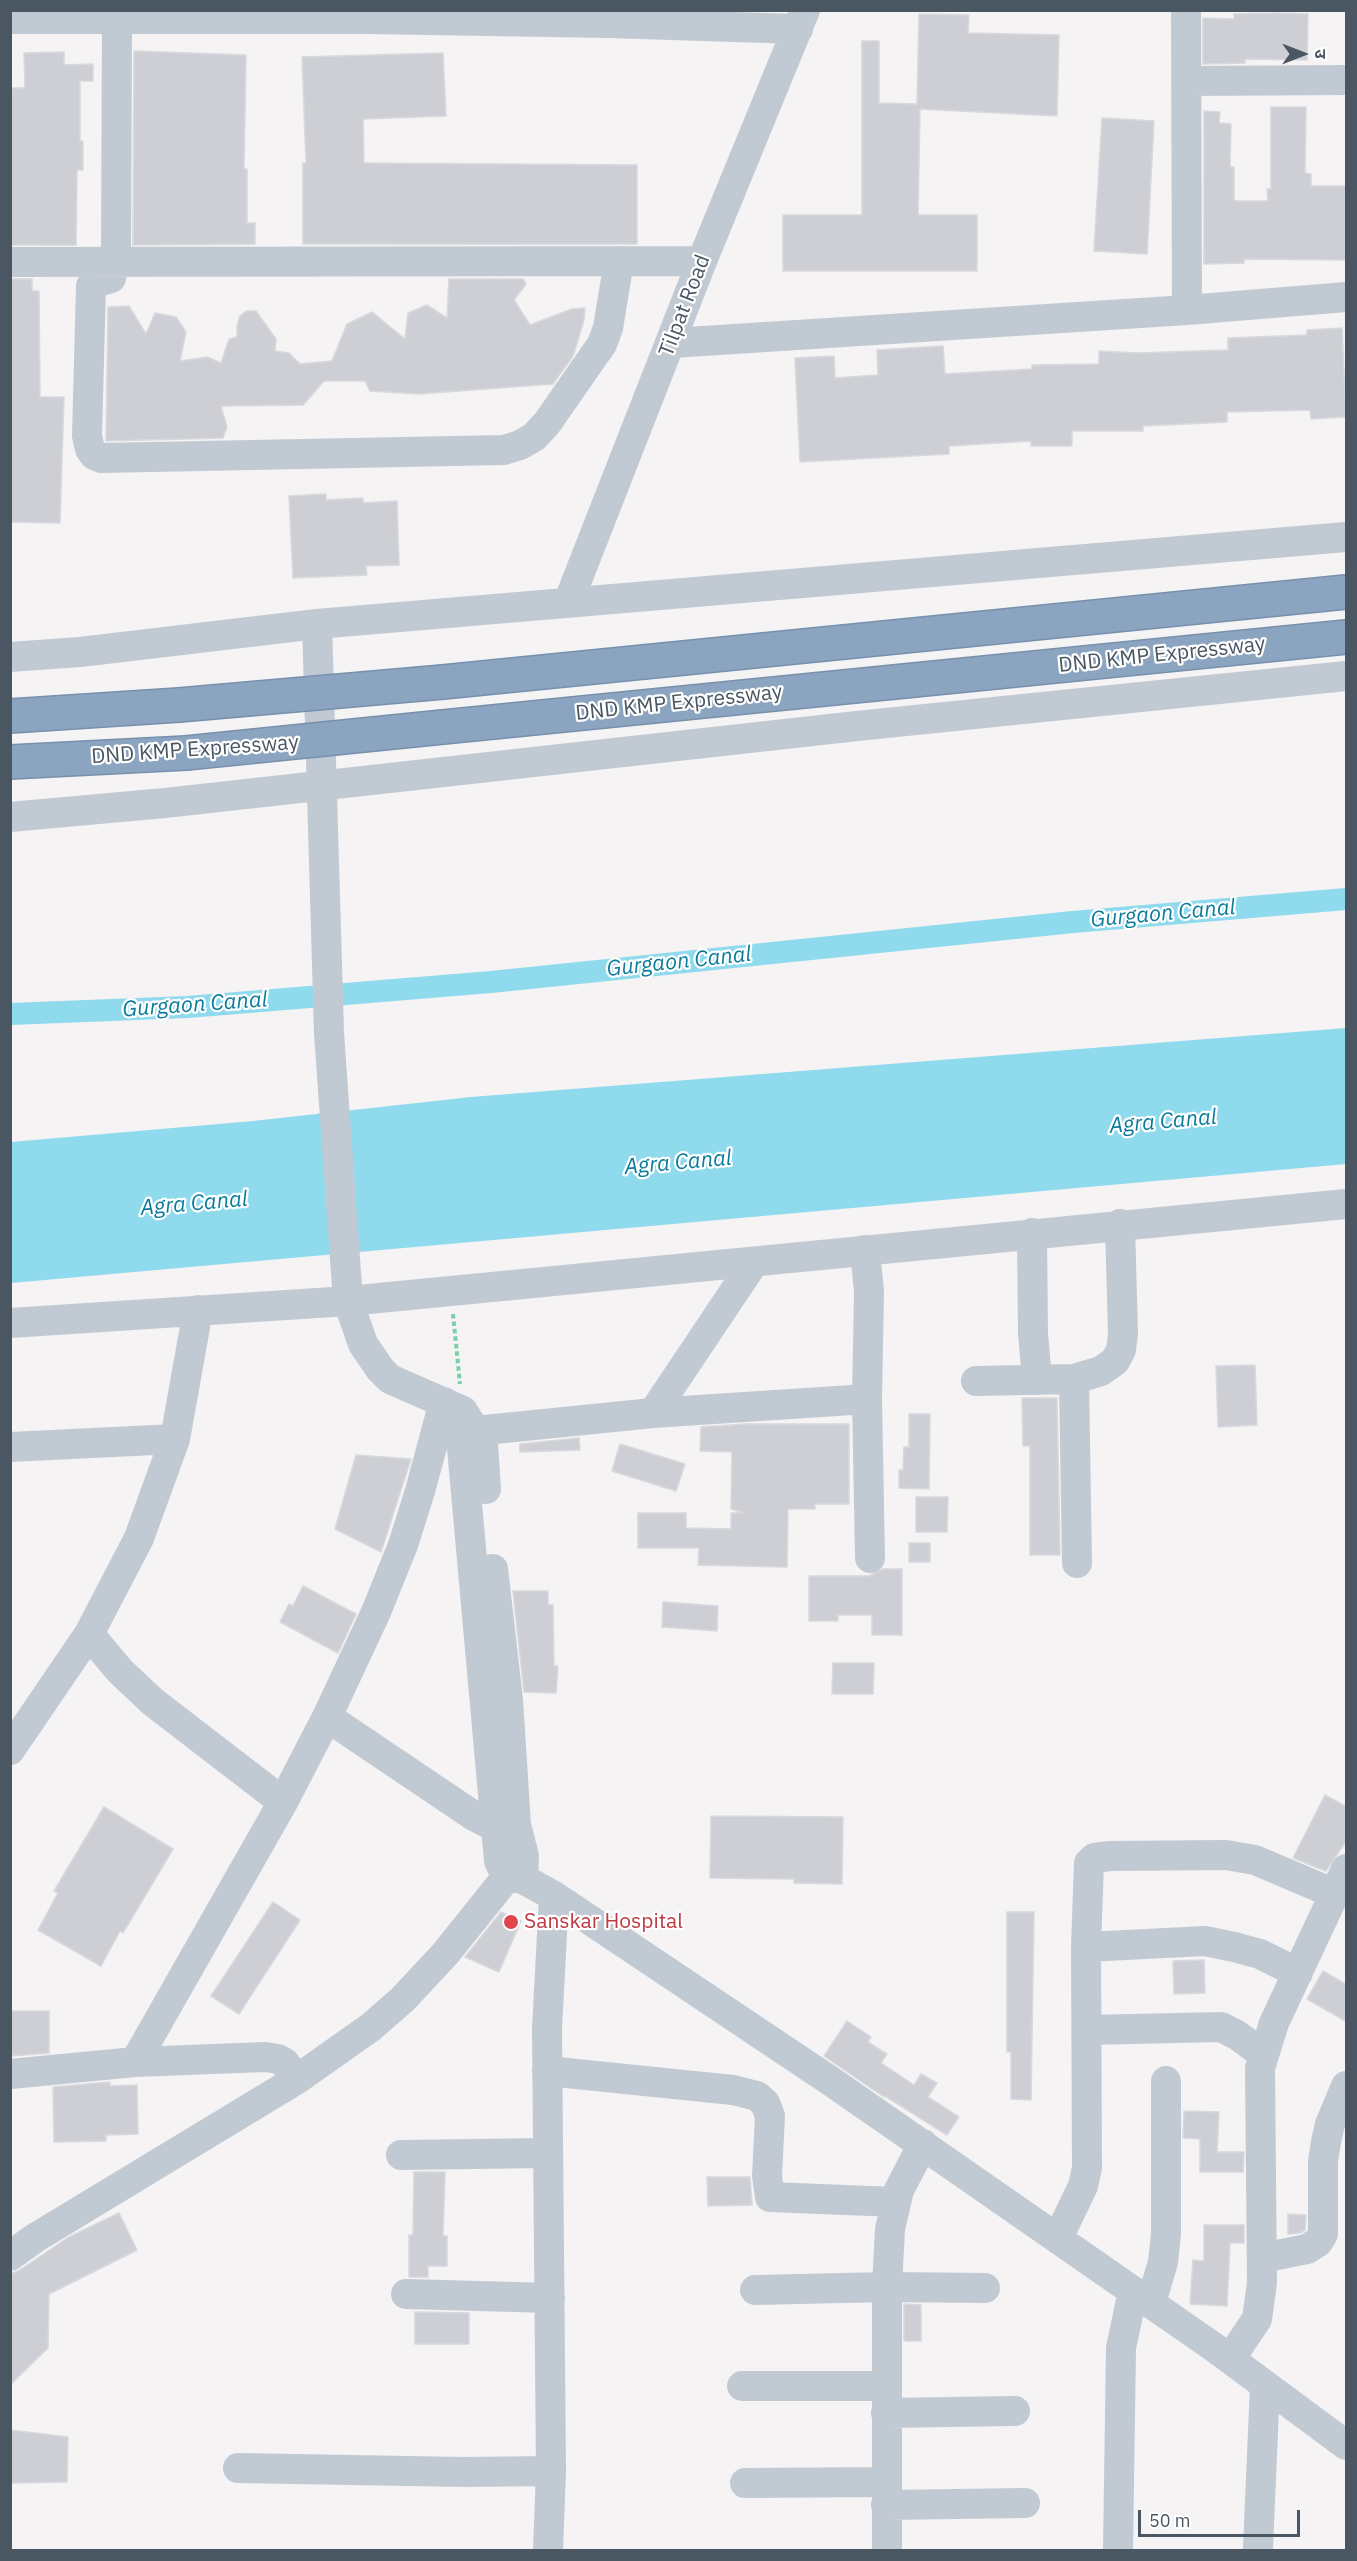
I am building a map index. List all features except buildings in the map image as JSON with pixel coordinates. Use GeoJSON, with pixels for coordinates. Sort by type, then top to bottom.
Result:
{"type":"FeatureCollection","features":[{"type":"Feature","properties":{"kind":"highway","name":"DND KMP Expressway"},"geometry":{"type":"LineString","coordinates":[[10,716],[179,705],[443,682],[1347,592]]}},
{"type":"Feature","properties":{"kind":"highway","name":"DND KMP Expressway"},"geometry":{"type":"LineString","coordinates":[[10,762],[186,753],[1347,637]]}},
{"type":"Feature","properties":{"kind":"street"},"geometry":{"type":"LineString","coordinates":[[1186,10],[1187,310]]}},
{"type":"Feature","properties":{"kind":"street"},"geometry":{"type":"LineString","coordinates":[[130,16],[116,254],[111,278],[94,282],[91,286],[88,425],[90,449],[94,455],[112,458],[504,450],[520,445],[534,437],[547,423],[602,344],[608,328],[619,261]]}},
{"type":"Feature","properties":{"kind":"street"},"geometry":{"type":"LineString","coordinates":[[10,19],[130,16],[608,17],[802,20]]}},
{"type":"Feature","properties":{"kind":"street","name":"Tilpat Road"},"geometry":{"type":"LineString","coordinates":[[568,603],[672,343],[702,261],[802,20]]}},
{"type":"Feature","properties":{"kind":"street"},"geometry":{"type":"LineString","coordinates":[[1187,81],[1347,80]]}},
{"type":"Feature","properties":{"kind":"street"},"geometry":{"type":"LineString","coordinates":[[10,262],[116,254],[702,261]]}},
{"type":"Feature","properties":{"kind":"street"},"geometry":{"type":"LineString","coordinates":[[672,343],[1187,310],[1347,297]]}},
{"type":"Feature","properties":{"kind":"street"},"geometry":{"type":"LineString","coordinates":[[10,657],[80,652],[317,624],[1347,537]]}},
{"type":"Feature","properties":{"kind":"street"},"geometry":{"type":"LineString","coordinates":[[317,624],[329,1033],[345,1268],[348,1300],[363,1344],[380,1369],[390,1379],[463,1416],[653,1413],[867,1398]]}},
{"type":"Feature","properties":{"kind":"street"},"geometry":{"type":"LineString","coordinates":[[10,817],[165,803],[856,726],[1347,676]]}},
{"type":"Feature","properties":{"kind":"street"},"geometry":{"type":"LineString","coordinates":[[10,1323],[348,1300],[754,1262],[1120,1224],[1347,1204]]}},
{"type":"Feature","properties":{"kind":"street"},"geometry":{"type":"LineString","coordinates":[[976,1381],[1074,1379],[1101,1371],[1115,1361],[1121,1350],[1124,1317],[1120,1224]]}},
{"type":"Feature","properties":{"kind":"street"},"geometry":{"type":"LineString","coordinates":[[1032,1233],[1033,1333],[1037,1380]]}},
{"type":"Feature","properties":{"kind":"street"},"geometry":{"type":"LineString","coordinates":[[865,1250],[869,1292],[867,1398],[870,1558]]}},
{"type":"Feature","properties":{"kind":"street"},"geometry":{"type":"LineString","coordinates":[[653,1413],[754,1262]]}},
{"type":"Feature","properties":{"kind":"street"},"geometry":{"type":"LineString","coordinates":[[10,1749],[89,1634],[140,1538],[175,1439],[198,1310]]}},
{"type":"Feature","properties":{"kind":"street"},"geometry":{"type":"LineString","coordinates":[[1074,1379],[1077,1563]]}},
{"type":"Feature","properties":{"kind":"street"},"geometry":{"type":"LineString","coordinates":[[135,2062],[283,1802],[327,1717],[376,1612],[420,1491],[463,1416]]}},
{"type":"Feature","properties":{"kind":"street"},"geometry":{"type":"LineString","coordinates":[[10,2237],[290,2071],[370,2027],[403,1999],[445,1953],[511,1857],[461,1437],[463,1416]]}},
{"type":"Feature","properties":{"kind":"street"},"geometry":{"type":"LineString","coordinates":[[10,1447],[175,1439]]}},
{"type":"Feature","properties":{"kind":"street"},"geometry":{"type":"LineString","coordinates":[[89,1634],[120,1671],[153,1702],[283,1802]]}},
{"type":"Feature","properties":{"kind":"street"},"geometry":{"type":"LineString","coordinates":[[327,1717],[474,1816],[511,1857],[554,1896],[923,2144],[1230,2359],[1347,2445]]}},
{"type":"Feature","properties":{"kind":"street"},"geometry":{"type":"LineString","coordinates":[[1058,2238],[1083,2186],[1087,2168],[1086,1947],[1089,1863],[1094,1858],[1226,1855],[1341,1882],[1274,2023],[1260,2068],[1262,2283],[1257,2319],[1230,2359]]}},
{"type":"Feature","properties":{"kind":"street"},"geometry":{"type":"LineString","coordinates":[[548,2550],[551,2471],[547,2029],[554,1896]]}},
{"type":"Feature","properties":{"kind":"street"},"geometry":{"type":"LineString","coordinates":[[1086,1947],[1205,1941],[1260,1954],[1298,1974]]}},
{"type":"Feature","properties":{"kind":"street"},"geometry":{"type":"LineString","coordinates":[[1087,2030],[1221,2027],[1237,2035],[1264,2055]]}},
{"type":"Feature","properties":{"kind":"street"},"geometry":{"type":"LineString","coordinates":[[10,2074],[135,2062],[265,2057],[278,2059],[290,2071]]}},
{"type":"Feature","properties":{"kind":"street"},"geometry":{"type":"LineString","coordinates":[[10,2256],[290,2071]]}},
{"type":"Feature","properties":{"kind":"street"},"geometry":{"type":"LineString","coordinates":[[547,2071],[733,2090],[758,2096],[765,2103],[770,2116],[767,2176],[770,2197],[774,2199],[896,2202]]}},
{"type":"Feature","properties":{"kind":"street"},"geometry":{"type":"LineString","coordinates":[[1118,2550],[1121,2348],[1142,2297],[1163,2262],[1166,2234],[1166,2081]]}},
{"type":"Feature","properties":{"kind":"street"},"geometry":{"type":"LineString","coordinates":[[1262,2258],[1307,2249],[1318,2242],[1323,2235],[1323,2161],[1326,2142],[1347,2086]]}},
{"type":"Feature","properties":{"kind":"street"},"geometry":{"type":"LineString","coordinates":[[887,2550],[887,2287],[890,2229],[896,2202],[923,2144]]}},
{"type":"Feature","properties":{"kind":"street"},"geometry":{"type":"LineString","coordinates":[[401,2155],[547,2153]]}},
{"type":"Feature","properties":{"kind":"street"},"geometry":{"type":"LineString","coordinates":[[755,2290],[887,2287],[985,2288]]}},
{"type":"Feature","properties":{"kind":"street"},"geometry":{"type":"LineString","coordinates":[[406,2294],[550,2298]]}},
{"type":"Feature","properties":{"kind":"street"},"geometry":{"type":"LineString","coordinates":[[1258,2547],[1265,2385]]}},
{"type":"Feature","properties":{"kind":"street"},"geometry":{"type":"LineString","coordinates":[[742,2386],[1015,2411]]}},
{"type":"Feature","properties":{"kind":"street"},"geometry":{"type":"LineString","coordinates":[[238,2468],[464,2472],[551,2471]]}},
{"type":"Feature","properties":{"kind":"street"},"geometry":{"type":"LineString","coordinates":[[745,2483],[1025,2503]]}},
{"type":"Feature","properties":{"kind":"path"},"geometry":{"type":"LineString","coordinates":[[451,1290],[463,1416]]}},
{"type":"Feature","properties":{"kind":"water","name":"Agra Canal"},"geometry":{"type":"Polygon","coordinates":[[[1346,1028],[1346,1164],[11,1283],[11,1142],[253,1121],[471,1097],[1346,1028]]]}},
{"type":"Feature","properties":{"kind":"waterway","name":"Gurgaon Canal"},"geometry":{"type":"LineString","coordinates":[[10,1014],[188,1007],[491,982],[1073,922],[1346,899]]}},
{"type":"Feature","properties":{"kind":"place","name":"Sanskar Hospital"},"geometry":{"type":"Point","coordinates":[511,1922]}}]}
